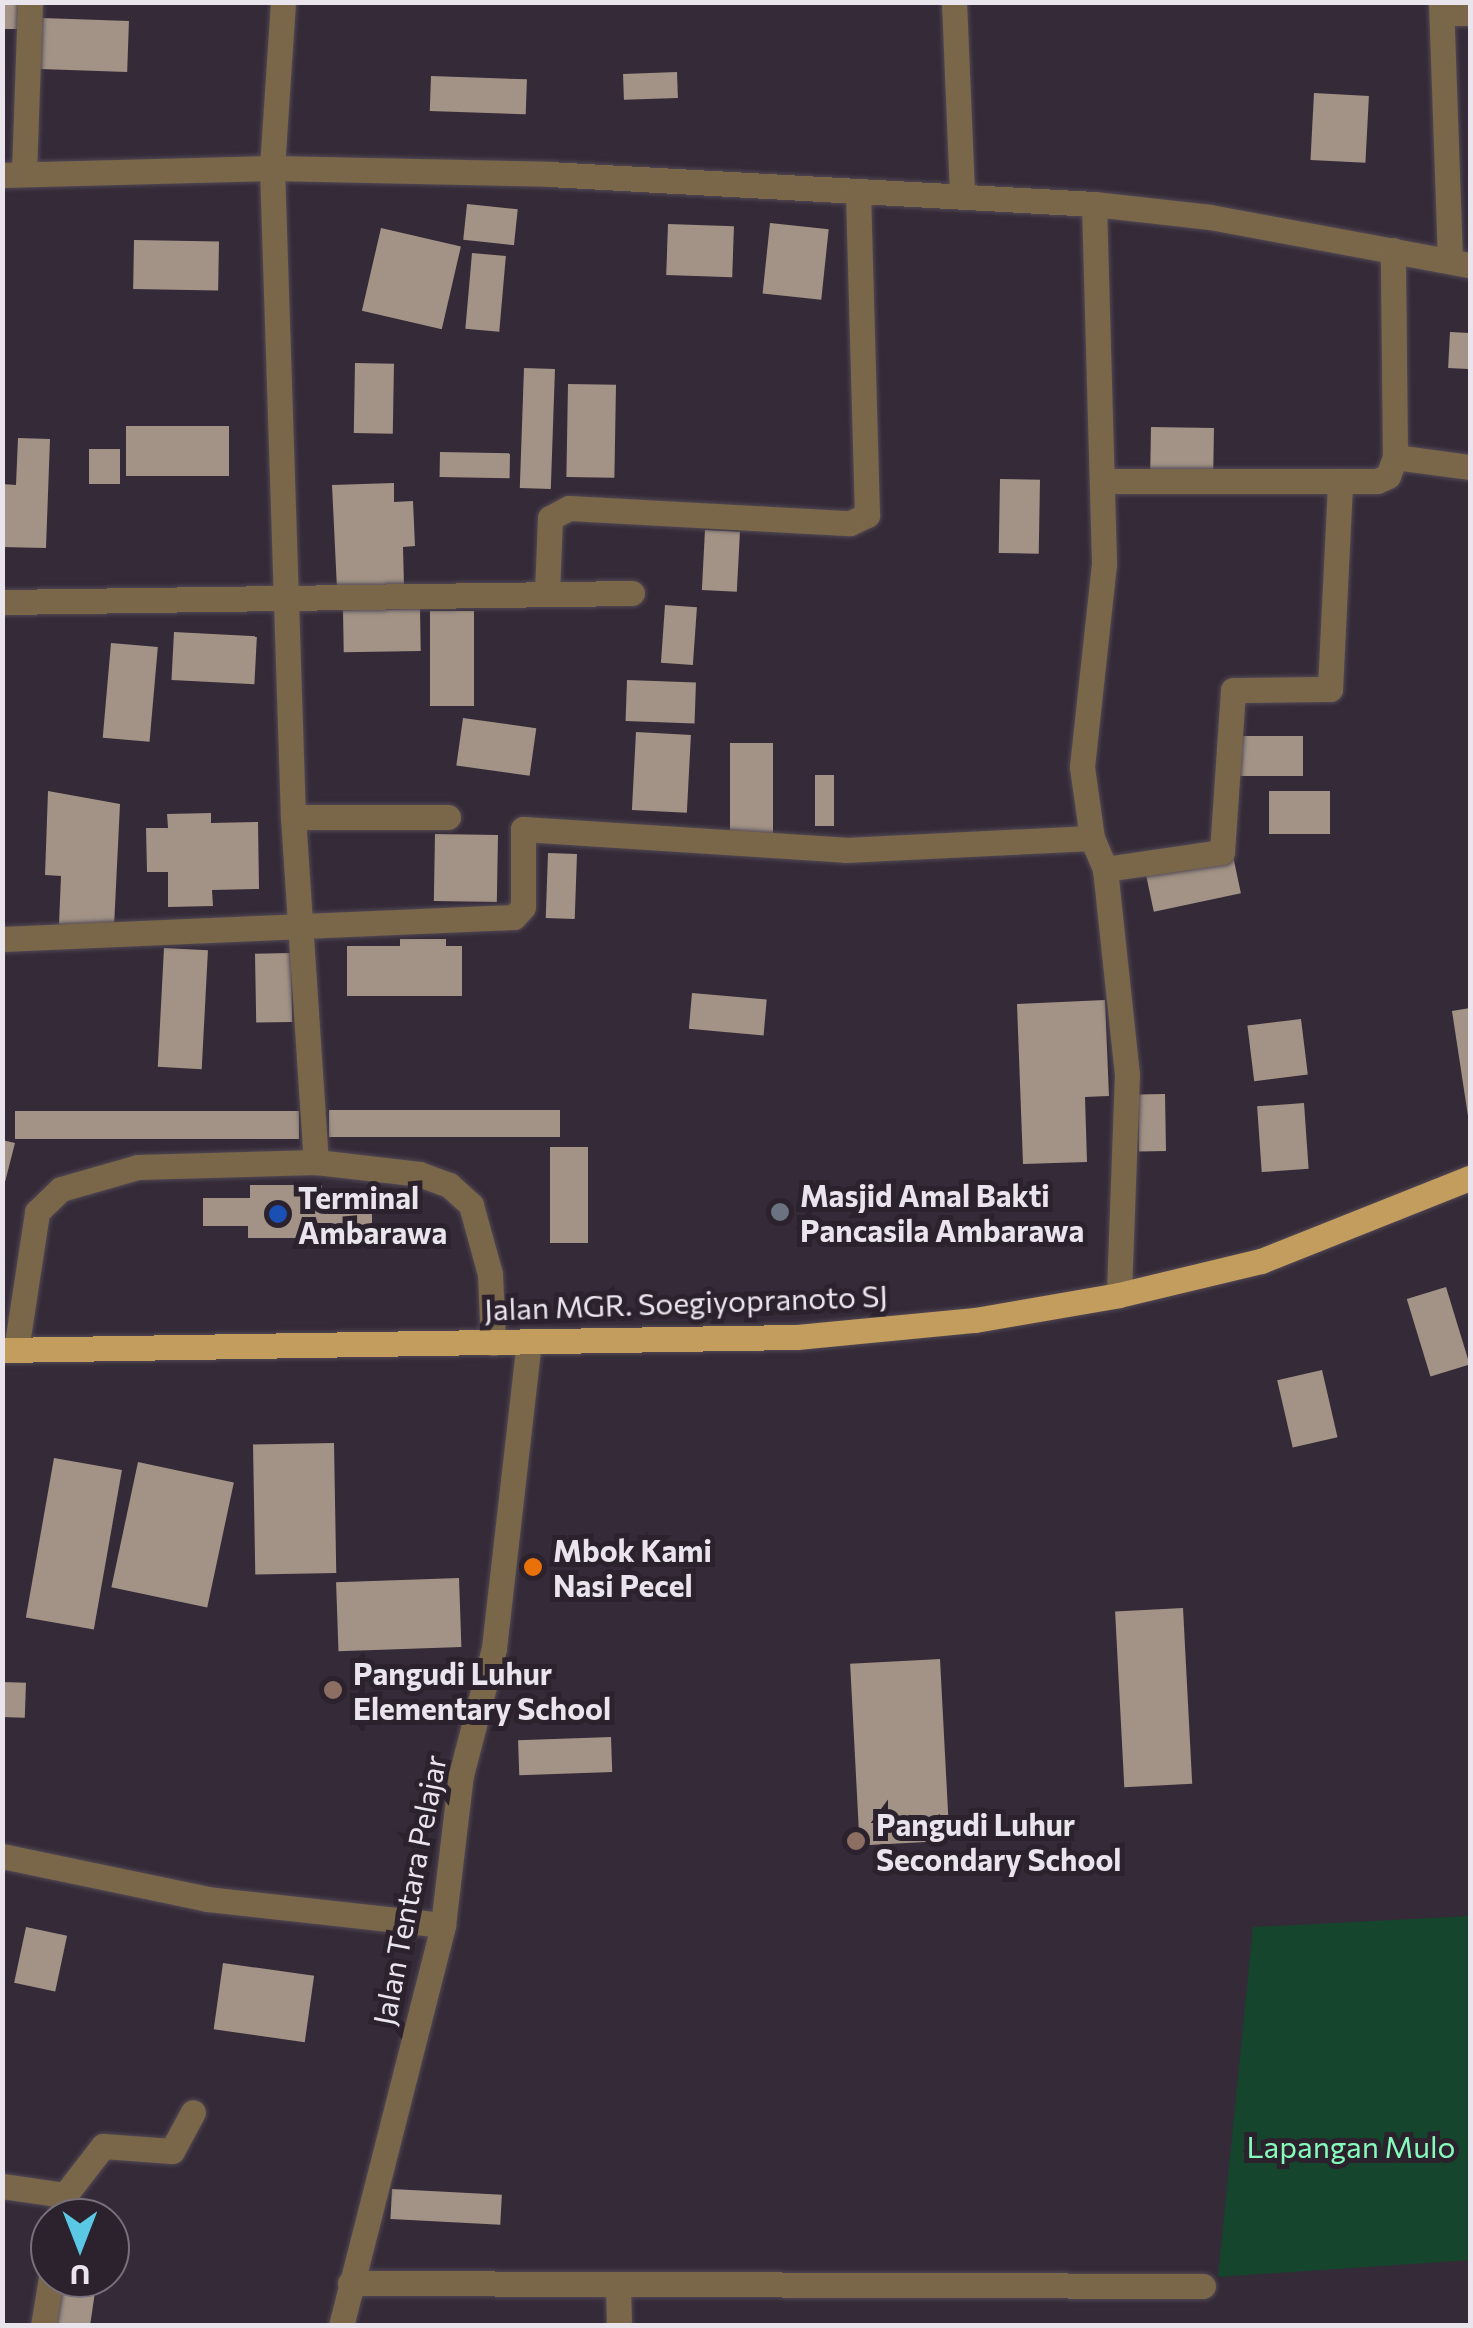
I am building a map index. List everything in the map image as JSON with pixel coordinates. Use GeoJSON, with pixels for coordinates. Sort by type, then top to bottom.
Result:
{"type":"FeatureCollection","features":[{"type":"Feature","properties":{"kind":"main road","name":"Jalan MGR. Soegiyopranoto SJ"},"geometry":{"type":"LineString","coordinates":[[9,1350],[797,1337],[975,1320],[1120,1295],[1261,1261],[1470,1178]]}},
{"type":"Feature","properties":{"kind":"street"},"geometry":{"type":"LineString","coordinates":[[30,2],[13,174],[272,168],[858,190],[1094,204],[1460,263],[1441,8],[1470,13]]}},
{"type":"Feature","properties":{"kind":"street"},"geometry":{"type":"LineString","coordinates":[[283,2],[272,168],[289,594],[293,817],[316,1162]]}},
{"type":"Feature","properties":{"kind":"street"},"geometry":{"type":"LineString","coordinates":[[954,2],[962,196]]}},
{"type":"Feature","properties":{"kind":"street"},"geometry":{"type":"LineString","coordinates":[[547,594],[550,518],[568,508],[850,523],[867,515],[858,190]]}},
{"type":"Feature","properties":{"kind":"street"},"geometry":{"type":"LineString","coordinates":[[1094,204],[1104,564],[1082,767],[1092,838],[1105,869],[1128,1074],[1120,1295]]}},
{"type":"Feature","properties":{"kind":"street"},"geometry":{"type":"LineString","coordinates":[[1102,481],[1377,481],[1388,476],[1394,458],[1393,250]]}},
{"type":"Feature","properties":{"kind":"street"},"geometry":{"type":"LineString","coordinates":[[1394,458],[1470,467]]}},
{"type":"Feature","properties":{"kind":"street"},"geometry":{"type":"LineString","coordinates":[[1105,869],[1222,852],[1234,690],[1330,689],[1340,480]]}},
{"type":"Feature","properties":{"kind":"street"},"geometry":{"type":"LineString","coordinates":[[2,602],[289,594],[632,593]]}},
{"type":"Feature","properties":{"kind":"street"},"geometry":{"type":"LineString","coordinates":[[293,817],[448,817]]}},
{"type":"Feature","properties":{"kind":"street"},"geometry":{"type":"LineString","coordinates":[[2,939],[101,939],[303,923],[514,918],[523,907],[523,829],[845,850],[1092,838]]}},
{"type":"Feature","properties":{"kind":"street"},"geometry":{"type":"LineString","coordinates":[[9,1350],[37,1212],[61,1189],[138,1167],[316,1162],[419,1174],[448,1185],[471,1205],[488,1255],[493,1343]]}},
{"type":"Feature","properties":{"kind":"street","name":"Jalan Tentara Pelajar"},"geometry":{"type":"LineString","coordinates":[[342,2326],[443,1924],[461,1775],[494,1648],[530,1342]]}},
{"type":"Feature","properties":{"kind":"street"},"geometry":{"type":"LineString","coordinates":[[2,1856],[207,1898],[443,1924]]}},
{"type":"Feature","properties":{"kind":"street"},"geometry":{"type":"LineString","coordinates":[[70,2198],[103,2146],[172,2151],[193,2112]]}},
{"type":"Feature","properties":{"kind":"street"},"geometry":{"type":"LineString","coordinates":[[2,2186],[37,2198]]}},
{"type":"Feature","properties":{"kind":"street"},"geometry":{"type":"LineString","coordinates":[[350,2283],[1203,2286]]}},
{"type":"Feature","properties":{"kind":"street"},"geometry":{"type":"LineString","coordinates":[[618,2285],[619,2326]]}},
{"type":"Feature","properties":{"kind":"street"},"geometry":{"type":"LineString","coordinates":[[44,2326],[48,2298]]}},
{"type":"Feature","properties":{"kind":"green space","name":"Lapangan Mulo"},"geometry":{"type":"Polygon","coordinates":[[[1470,1916],[1470,2260],[1218,2277],[1253,1927],[1470,1916]]]}},
{"type":"Feature","properties":{"kind":"building"},"geometry":{"type":"Polygon","coordinates":[[[2,2],[21,2],[21,29],[2,29],[2,2]]]}},
{"type":"Feature","properties":{"kind":"building"},"geometry":{"type":"Polygon","coordinates":[[[42,18],[129,21],[127,72],[40,69],[42,18]]]}},
{"type":"Feature","properties":{"kind":"building"},"geometry":{"type":"Polygon","coordinates":[[[677,72],[678,98],[624,100],[623,74],[677,72]]]}},
{"type":"Feature","properties":{"kind":"building"},"geometry":{"type":"Polygon","coordinates":[[[431,76],[527,79],[526,114],[430,111],[431,76]]]}},
{"type":"Feature","properties":{"kind":"building"},"geometry":{"type":"Polygon","coordinates":[[[1314,93],[1369,96],[1365,163],[1310,160],[1314,93]]]}},
{"type":"Feature","properties":{"kind":"building"},"geometry":{"type":"Polygon","coordinates":[[[467,204],[518,209],[514,245],[463,240],[467,204]]]}},
{"type":"Feature","properties":{"kind":"building"},"geometry":{"type":"Polygon","coordinates":[[[770,223],[829,229],[821,300],[763,294],[770,223]]]}},
{"type":"Feature","properties":{"kind":"building"},"geometry":{"type":"Polygon","coordinates":[[[668,224],[734,226],[732,277],[666,275],[668,224]]]}},
{"type":"Feature","properties":{"kind":"building"},"geometry":{"type":"Polygon","coordinates":[[[381,228],[461,246],[442,329],[362,311],[381,228]]]}},
{"type":"Feature","properties":{"kind":"building"},"geometry":{"type":"Polygon","coordinates":[[[134,240],[219,241],[218,290],[133,289],[134,240]]]}},
{"type":"Feature","properties":{"kind":"building"},"geometry":{"type":"Polygon","coordinates":[[[472,253],[506,256],[499,332],[465,329],[472,253]]]}},
{"type":"Feature","properties":{"kind":"building"},"geometry":{"type":"Polygon","coordinates":[[[1450,332],[1470,333],[1468,369],[1448,368],[1450,332]]]}},
{"type":"Feature","properties":{"kind":"building"},"geometry":{"type":"Polygon","coordinates":[[[355,363],[394,364],[393,434],[354,433],[355,363]]]}},
{"type":"Feature","properties":{"kind":"building"},"geometry":{"type":"Polygon","coordinates":[[[524,368],[555,369],[551,489],[520,488],[524,368]]]}},
{"type":"Feature","properties":{"kind":"building"},"geometry":{"type":"Polygon","coordinates":[[[568,384],[616,385],[614,478],[566,477],[568,384]]]}},
{"type":"Feature","properties":{"kind":"building"},"geometry":{"type":"Polygon","coordinates":[[[126,426],[229,426],[229,476],[126,476],[126,426]]]}},
{"type":"Feature","properties":{"kind":"building"},"geometry":{"type":"Polygon","coordinates":[[[1151,427],[1214,428],[1213,470],[1150,469],[1151,427]]]}},
{"type":"Feature","properties":{"kind":"building"},"geometry":{"type":"Polygon","coordinates":[[[18,438],[50,439],[46,548],[2,547],[2,484],[16,485],[18,438]]]}},
{"type":"Feature","properties":{"kind":"building"},"geometry":{"type":"Polygon","coordinates":[[[89,449],[120,449],[120,484],[89,484],[89,449]]]}},
{"type":"Feature","properties":{"kind":"building"},"geometry":{"type":"Polygon","coordinates":[[[440,452],[510,453],[510,478],[440,477],[440,452]]]}},
{"type":"Feature","properties":{"kind":"building"},"geometry":{"type":"Polygon","coordinates":[[[1000,479],[1040,480],[1039,554],[999,553],[1000,479]]]}},
{"type":"Feature","properties":{"kind":"building"},"geometry":{"type":"Polygon","coordinates":[[[394,483],[394,502],[413,501],[415,546],[403,547],[404,586],[337,589],[332,485],[394,483]]]}},
{"type":"Feature","properties":{"kind":"building"},"geometry":{"type":"Polygon","coordinates":[[[705,530],[740,532],[737,592],[702,590],[705,530]]]}},
{"type":"Feature","properties":{"kind":"building"},"geometry":{"type":"Polygon","coordinates":[[[665,605],[697,607],[693,665],[661,663],[665,605]]]}},
{"type":"Feature","properties":{"kind":"building"},"geometry":{"type":"Polygon","coordinates":[[[420,609],[421,651],[344,652],[343,610],[420,609]]]}},
{"type":"Feature","properties":{"kind":"building"},"geometry":{"type":"Polygon","coordinates":[[[430,611],[474,611],[474,706],[430,706],[430,611]]]}},
{"type":"Feature","properties":{"kind":"building"},"geometry":{"type":"Polygon","coordinates":[[[174,632],[257,636],[254,684],[171,680],[174,632]]]}},
{"type":"Feature","properties":{"kind":"building"},"geometry":{"type":"Polygon","coordinates":[[[111,643],[158,647],[150,742],[103,738],[111,643]]]}},
{"type":"Feature","properties":{"kind":"building"},"geometry":{"type":"Polygon","coordinates":[[[627,680],[696,682],[695,723],[626,721],[627,680]]]}},
{"type":"Feature","properties":{"kind":"building"},"geometry":{"type":"Polygon","coordinates":[[[463,718],[536,728],[530,776],[456,766],[463,718]]]}},
{"type":"Feature","properties":{"kind":"building"},"geometry":{"type":"Polygon","coordinates":[[[636,732],[691,735],[687,813],[632,810],[636,732]]]}},
{"type":"Feature","properties":{"kind":"building"},"geometry":{"type":"Polygon","coordinates":[[[1235,736],[1303,736],[1303,776],[1235,776],[1235,736]]]}},
{"type":"Feature","properties":{"kind":"building"},"geometry":{"type":"Polygon","coordinates":[[[730,743],[773,743],[773,834],[730,834],[730,743]]]}},
{"type":"Feature","properties":{"kind":"building"},"geometry":{"type":"Polygon","coordinates":[[[815,775],[834,775],[834,826],[815,826],[815,775]]]}},
{"type":"Feature","properties":{"kind":"building"},"geometry":{"type":"Polygon","coordinates":[[[48,791],[120,804],[114,927],[59,924],[61,876],[45,875],[48,791]]]}},
{"type":"Feature","properties":{"kind":"building"},"geometry":{"type":"Polygon","coordinates":[[[1269,791],[1330,791],[1330,834],[1269,834],[1269,791]]]}},
{"type":"Feature","properties":{"kind":"building"},"geometry":{"type":"Polygon","coordinates":[[[211,813],[211,823],[258,822],[259,889],[212,890],[213,906],[168,907],[168,872],[147,872],[146,828],[168,828],[167,814],[211,813]]]}},
{"type":"Feature","properties":{"kind":"building"},"geometry":{"type":"Polygon","coordinates":[[[435,834],[498,835],[497,902],[434,901],[435,834]]]}},
{"type":"Feature","properties":{"kind":"building"},"geometry":{"type":"Polygon","coordinates":[[[548,853],[577,854],[575,919],[546,918],[548,853]]]}},
{"type":"Feature","properties":{"kind":"building"},"geometry":{"type":"Polygon","coordinates":[[[1233,856],[1241,893],[1154,912],[1146,875],[1233,856]]]}},
{"type":"Feature","properties":{"kind":"building"},"geometry":{"type":"Polygon","coordinates":[[[400,939],[446,939],[446,946],[462,946],[462,996],[347,996],[347,946],[400,946],[400,939]]]}},
{"type":"Feature","properties":{"kind":"building"},"geometry":{"type":"Polygon","coordinates":[[[164,948],[208,950],[202,1069],[158,1067],[164,948]]]}},
{"type":"Feature","properties":{"kind":"building"},"geometry":{"type":"Polygon","coordinates":[[[291,953],[292,1022],[256,1023],[255,954],[291,953]]]}},
{"type":"Feature","properties":{"kind":"building"},"geometry":{"type":"Polygon","coordinates":[[[692,993],[767,1000],[764,1035],[689,1029],[692,993]]]}},
{"type":"Feature","properties":{"kind":"building"},"geometry":{"type":"Polygon","coordinates":[[[1105,1000],[1109,1096],[1085,1097],[1087,1162],[1023,1164],[1017,1004],[1105,1000]]]}},
{"type":"Feature","properties":{"kind":"building"},"geometry":{"type":"Polygon","coordinates":[[[1470,1008],[1470,1116],[1468,1116],[1452,1011],[1470,1008]]]}},
{"type":"Feature","properties":{"kind":"building"},"geometry":{"type":"Polygon","coordinates":[[[1301,1019],[1308,1075],[1254,1081],[1247,1026],[1301,1019]]]}},
{"type":"Feature","properties":{"kind":"building"},"geometry":{"type":"Polygon","coordinates":[[[1138,1094],[1165,1094],[1166,1151],[1139,1151],[1138,1094]]]}},
{"type":"Feature","properties":{"kind":"building"},"geometry":{"type":"Polygon","coordinates":[[[1304,1103],[1309,1169],[1262,1172],[1257,1106],[1304,1103]]]}},
{"type":"Feature","properties":{"kind":"building"},"geometry":{"type":"Polygon","coordinates":[[[329,1110],[560,1110],[560,1137],[329,1137],[329,1110]]]}},
{"type":"Feature","properties":{"kind":"building"},"geometry":{"type":"Polygon","coordinates":[[[15,1111],[299,1111],[299,1139],[15,1139],[15,1111]]]}},
{"type":"Feature","properties":{"kind":"building"},"geometry":{"type":"Polygon","coordinates":[[[2,1140],[15,1143],[4,1186],[2,1186],[2,1140]]]}},
{"type":"Feature","properties":{"kind":"building"},"geometry":{"type":"Polygon","coordinates":[[[550,1147],[588,1147],[588,1243],[550,1243],[550,1147]]]}},
{"type":"Feature","properties":{"kind":"building"},"geometry":{"type":"Polygon","coordinates":[[[250,1185],[322,1185],[322,1198],[372,1198],[372,1226],[322,1226],[322,1238],[248,1238],[248,1226],[203,1226],[203,1198],[250,1198],[250,1185]]]}},
{"type":"Feature","properties":{"kind":"building"},"geometry":{"type":"Polygon","coordinates":[[[1446,1287],[1470,1364],[1430,1376],[1407,1299],[1446,1287]]]}},
{"type":"Feature","properties":{"kind":"building"},"geometry":{"type":"Polygon","coordinates":[[[1322,1370],[1338,1437],[1293,1448],[1277,1380],[1322,1370]]]}},
{"type":"Feature","properties":{"kind":"building"},"geometry":{"type":"Polygon","coordinates":[[[334,1443],[336,1573],[255,1574],[253,1444],[334,1443]]]}},
{"type":"Feature","properties":{"kind":"building"},"geometry":{"type":"Polygon","coordinates":[[[54,1458],[122,1470],[94,1630],[26,1618],[54,1458]]]}},
{"type":"Feature","properties":{"kind":"building"},"geometry":{"type":"Polygon","coordinates":[[[138,1462],[234,1482],[207,1608],[111,1587],[138,1462]]]}},
{"type":"Feature","properties":{"kind":"building"},"geometry":{"type":"Polygon","coordinates":[[[459,1578],[461,1647],[338,1651],[336,1582],[459,1578]]]}},
{"type":"Feature","properties":{"kind":"building"},"geometry":{"type":"Polygon","coordinates":[[[1183,1608],[1192,1784],[1124,1787],[1115,1612],[1183,1608]]]}},
{"type":"Feature","properties":{"kind":"building"},"geometry":{"type":"Polygon","coordinates":[[[940,1659],[950,1841],[860,1845],[850,1664],[940,1659]]]}},
{"type":"Feature","properties":{"kind":"building"},"geometry":{"type":"Polygon","coordinates":[[[2,1682],[26,1683],[25,1718],[2,1717],[2,1682]]]}},
{"type":"Feature","properties":{"kind":"building"},"geometry":{"type":"Polygon","coordinates":[[[611,1737],[612,1772],[519,1775],[518,1740],[611,1737]]]}},
{"type":"Feature","properties":{"kind":"building"},"geometry":{"type":"Polygon","coordinates":[[[26,1927],[67,1936],[55,1991],[14,1983],[26,1927]]]}},
{"type":"Feature","properties":{"kind":"building"},"geometry":{"type":"Polygon","coordinates":[[[223,1963],[314,1976],[305,2042],[214,2029],[223,1963]]]}},
{"type":"Feature","properties":{"kind":"building"},"geometry":{"type":"Polygon","coordinates":[[[392,2189],[502,2195],[500,2225],[390,2219],[392,2189]]]}},
{"type":"Feature","properties":{"kind":"building"},"geometry":{"type":"Polygon","coordinates":[[[53,2298],[94,2298],[90,2326],[49,2326],[53,2298]]]}},
{"type":"Feature","properties":{"kind":"place","name":"Masjid Amal Bakti Pancasila Ambarawa"},"geometry":{"type":"Point","coordinates":[780,1212]}},
{"type":"Feature","properties":{"kind":"place","name":"Terminal Ambarawa"},"geometry":{"type":"Point","coordinates":[278,1214]}},
{"type":"Feature","properties":{"kind":"place","name":"Mbok Kami Nasi Pecel"},"geometry":{"type":"Point","coordinates":[533,1567]}},
{"type":"Feature","properties":{"kind":"place","name":"Pangudi Luhur Elementary School"},"geometry":{"type":"Point","coordinates":[333,1690]}},
{"type":"Feature","properties":{"kind":"place","name":"Pangudi Luhur Secondary School"},"geometry":{"type":"Point","coordinates":[856,1841]}}]}
